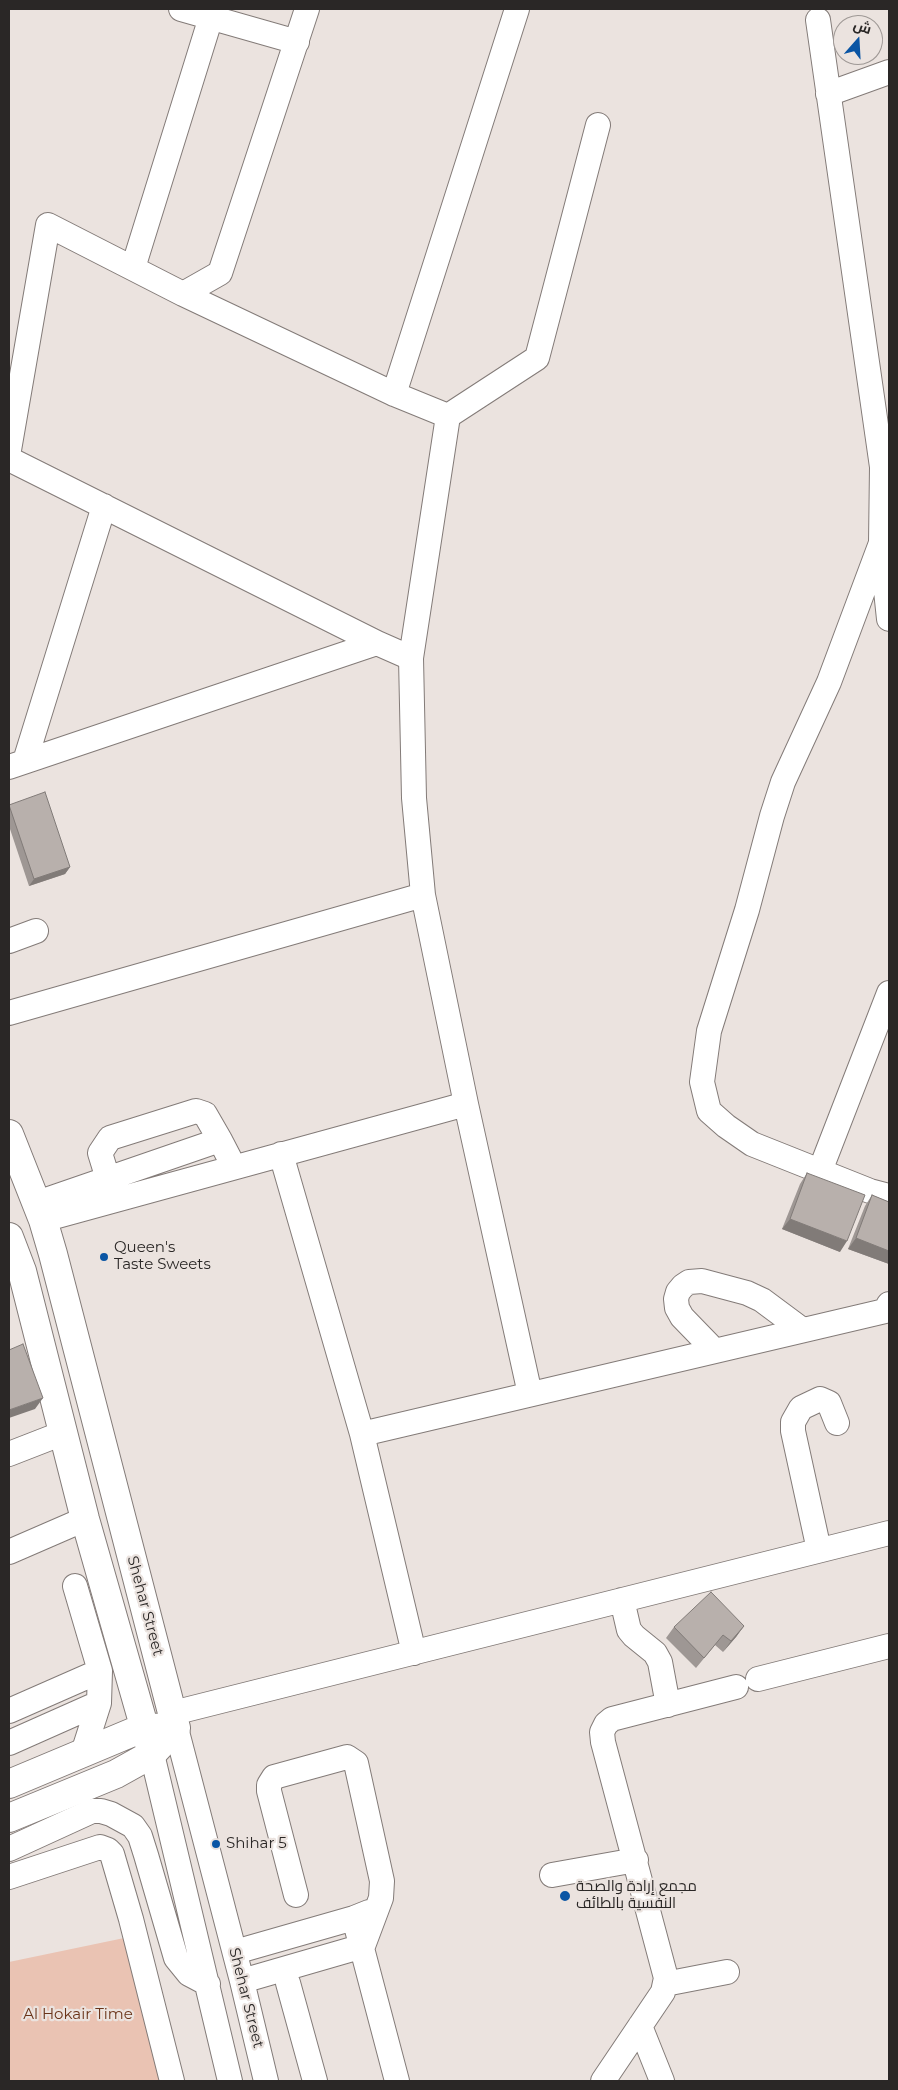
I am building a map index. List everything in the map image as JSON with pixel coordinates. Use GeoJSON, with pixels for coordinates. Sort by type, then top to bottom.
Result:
{"type":"FeatureCollection","features":[{"type":"Feature","properties":{"kind":"main road","name":"Shehar Street"},"geometry":{"type":"LineString","coordinates":[[9,1134],[40,1212],[174,1721]]}},
{"type":"Feature","properties":{"kind":"main road"},"geometry":{"type":"LineString","coordinates":[[9,1237],[22,1271],[85,1519],[152,1754]]}},
{"type":"Feature","properties":{"kind":"main road"},"geometry":{"type":"LineString","coordinates":[[9,1784],[145,1727],[174,1721]]}},
{"type":"Feature","properties":{"kind":"main road"},"geometry":{"type":"LineString","coordinates":[[9,1818],[116,1774],[152,1754],[174,1721]]}},
{"type":"Feature","properties":{"kind":"street"},"geometry":{"type":"LineString","coordinates":[[181,9],[297,42]]}},
{"type":"Feature","properties":{"kind":"street"},"geometry":{"type":"LineString","coordinates":[[183,294],[220,273],[307,9]]}},
{"type":"Feature","properties":{"kind":"street"},"geometry":{"type":"LineString","coordinates":[[394,394],[517,9]]}},
{"type":"Feature","properties":{"kind":"street"},"geometry":{"type":"LineString","coordinates":[[133,268],[211,17]]}},
{"type":"Feature","properties":{"kind":"street"},"geometry":{"type":"LineString","coordinates":[[818,20],[885,467],[881,543],[889,619]]}},
{"type":"Feature","properties":{"kind":"street"},"geometry":{"type":"LineString","coordinates":[[828,94],[889,72]]}},
{"type":"Feature","properties":{"kind":"street"},"geometry":{"type":"LineString","coordinates":[[530,1394],[466,1104],[423,895],[414,798],[411,658],[448,416],[537,358],[598,125]]}},
{"type":"Feature","properties":{"kind":"street"},"geometry":{"type":"LineString","coordinates":[[9,450],[48,225],[183,294],[394,394],[448,416]]}},
{"type":"Feature","properties":{"kind":"street"},"geometry":{"type":"LineString","coordinates":[[9,459],[377,643],[411,658]]}},
{"type":"Feature","properties":{"kind":"street"},"geometry":{"type":"LineString","coordinates":[[17,764],[104,506]]}},
{"type":"Feature","properties":{"kind":"street"},"geometry":{"type":"LineString","coordinates":[[881,543],[829,682],[783,782],[747,910],[709,1031],[702,1082],[709,1110],[726,1126],[752,1144],[870,1191],[889,1196]]}},
{"type":"Feature","properties":{"kind":"street"},"geometry":{"type":"LineString","coordinates":[[17,764],[377,643]]}},
{"type":"Feature","properties":{"kind":"street"},"geometry":{"type":"LineString","coordinates":[[9,1013],[423,895]]}},
{"type":"Feature","properties":{"kind":"street"},"geometry":{"type":"LineString","coordinates":[[9,941],[36,931]]}},
{"type":"Feature","properties":{"kind":"street"},"geometry":{"type":"LineString","coordinates":[[820,1171],[887,1007]]}},
{"type":"Feature","properties":{"kind":"street"},"geometry":{"type":"LineString","coordinates":[[40,1212],[234,1167],[466,1104]]}},
{"type":"Feature","properties":{"kind":"street"},"geometry":{"type":"LineString","coordinates":[[108,1178],[100,1153],[110,1138],[196,1111],[205,1114],[234,1167]]}},
{"type":"Feature","properties":{"kind":"street"},"geometry":{"type":"LineString","coordinates":[[40,1212],[108,1178],[220,1140]]}},
{"type":"Feature","properties":{"kind":"street"},"geometry":{"type":"LineString","coordinates":[[281,1154],[362,1434],[414,1653]]}},
{"type":"Feature","properties":{"kind":"street"},"geometry":{"type":"LineString","coordinates":[[714,1350],[682,1317],[677,1308],[676,1299],[678,1292],[682,1286],[689,1282],[702,1281],[747,1293],[762,1300],[801,1329]]}},
{"type":"Feature","properties":{"kind":"street"},"geometry":{"type":"LineString","coordinates":[[362,1434],[801,1329],[885,1311],[889,1304]]}},
{"type":"Feature","properties":{"kind":"street"},"geometry":{"type":"LineString","coordinates":[[819,1550],[793,1431],[793,1422],[801,1408],[820,1399],[830,1403],[837,1423]]}},
{"type":"Feature","properties":{"kind":"street"},"geometry":{"type":"LineString","coordinates":[[9,1454],[63,1433]]}},
{"type":"Feature","properties":{"kind":"street"},"geometry":{"type":"LineString","coordinates":[[9,1552],[85,1519]]}},
{"type":"Feature","properties":{"kind":"street"},"geometry":{"type":"LineString","coordinates":[[174,1721],[414,1653],[889,1533]]}},
{"type":"Feature","properties":{"kind":"street"},"geometry":{"type":"LineString","coordinates":[[75,1586],[100,1671],[99,1703],[84,1753]]}},
{"type":"Feature","properties":{"kind":"street"},"geometry":{"type":"LineString","coordinates":[[622,1600],[629,1630],[655,1653],[660,1662],[668,1705]]}},
{"type":"Feature","properties":{"kind":"street"},"geometry":{"type":"LineString","coordinates":[[603,2081],[663,1992],[666,1972],[603,1742],[602,1732],[606,1724],[612,1719],[889,1646]]}},
{"type":"Feature","properties":{"kind":"street"},"geometry":{"type":"LineString","coordinates":[[9,1711],[100,1671]]}},
{"type":"Feature","properties":{"kind":"street"},"geometry":{"type":"LineString","coordinates":[[9,1743],[99,1703]]}},
{"type":"Feature","properties":{"kind":"street","name":"Shehar Street"},"geometry":{"type":"LineString","coordinates":[[174,1721],[235,1952],[266,2081]]}},
{"type":"Feature","properties":{"kind":"street"},"geometry":{"type":"LineString","coordinates":[[152,1754],[230,2081]]}},
{"type":"Feature","properties":{"kind":"street"},"geometry":{"type":"LineString","coordinates":[[296,1895],[269,1785],[274,1777],[347,1757],[356,1763],[382,1881],[381,1898],[363,1946]]}},
{"type":"Feature","properties":{"kind":"street"},"geometry":{"type":"LineString","coordinates":[[9,1827],[116,1774]]}},
{"type":"Feature","properties":{"kind":"street"},"geometry":{"type":"LineString","coordinates":[[9,1849],[92,1811],[111,1814],[133,1826],[140,1836],[176,1958],[189,1974],[208,1984]]}},
{"type":"Feature","properties":{"kind":"street"},"geometry":{"type":"LineString","coordinates":[[9,1877],[100,1847],[112,1854],[131,1919],[172,2081]]}},
{"type":"Feature","properties":{"kind":"street"},"geometry":{"type":"LineString","coordinates":[[552,1875],[636,1860]]}},
{"type":"Feature","properties":{"kind":"street"},"geometry":{"type":"LineString","coordinates":[[235,1952],[354,1918],[377,1908]]}},
{"type":"Feature","properties":{"kind":"street"},"geometry":{"type":"LineString","coordinates":[[354,1918],[363,1946],[397,2081]]}},
{"type":"Feature","properties":{"kind":"street"},"geometry":{"type":"LineString","coordinates":[[242,1981],[363,1946]]}},
{"type":"Feature","properties":{"kind":"street"},"geometry":{"type":"LineString","coordinates":[[665,1984],[727,1972]]}},
{"type":"Feature","properties":{"kind":"street"},"geometry":{"type":"LineString","coordinates":[[288,1983],[315,2081]]}},
{"type":"Feature","properties":{"kind":"street"},"geometry":{"type":"LineString","coordinates":[[640,2026],[662,2081]]}},
{"type":"Feature","properties":{"kind":"green space","name":"Al Hokair Time"},"geometry":{"type":"Polygon","coordinates":[[[129,1937],[160,2081],[9,2081],[9,1962],[129,1937]]]}},
{"type":"Feature","properties":{"kind":"building"},"geometry":{"type":"Polygon","coordinates":[[[45,792],[70,867],[34,879],[9,805],[45,792]]]}},
{"type":"Feature","properties":{"kind":"building"},"geometry":{"type":"Polygon","coordinates":[[[807,1173],[865,1195],[847,1241],[790,1219],[807,1173]]]}},
{"type":"Feature","properties":{"kind":"building"},"geometry":{"type":"Polygon","coordinates":[[[872,1195],[889,1202],[889,1251],[856,1238],[872,1195]]]}},
{"type":"Feature","properties":{"kind":"building"},"geometry":{"type":"Polygon","coordinates":[[[23,1344],[43,1398],[9,1410],[9,1350],[23,1344]]]}},
{"type":"Feature","properties":{"kind":"building"},"geometry":{"type":"Polygon","coordinates":[[[711,1592],[744,1626],[731,1641],[723,1635],[704,1658],[674,1627],[711,1592]]]}},
{"type":"Feature","properties":{"kind":"place","name":"Queen's Taste Sweets"},"geometry":{"type":"Point","coordinates":[104,1257]}},
{"type":"Feature","properties":{"kind":"place","name":"Shihar 5"},"geometry":{"type":"Point","coordinates":[216,1844]}},
{"type":"Feature","properties":{"kind":"place","name":"مجمع إرادة والصحة النفسية بالطائف"},"geometry":{"type":"Point","coordinates":[565,1896]}}]}
